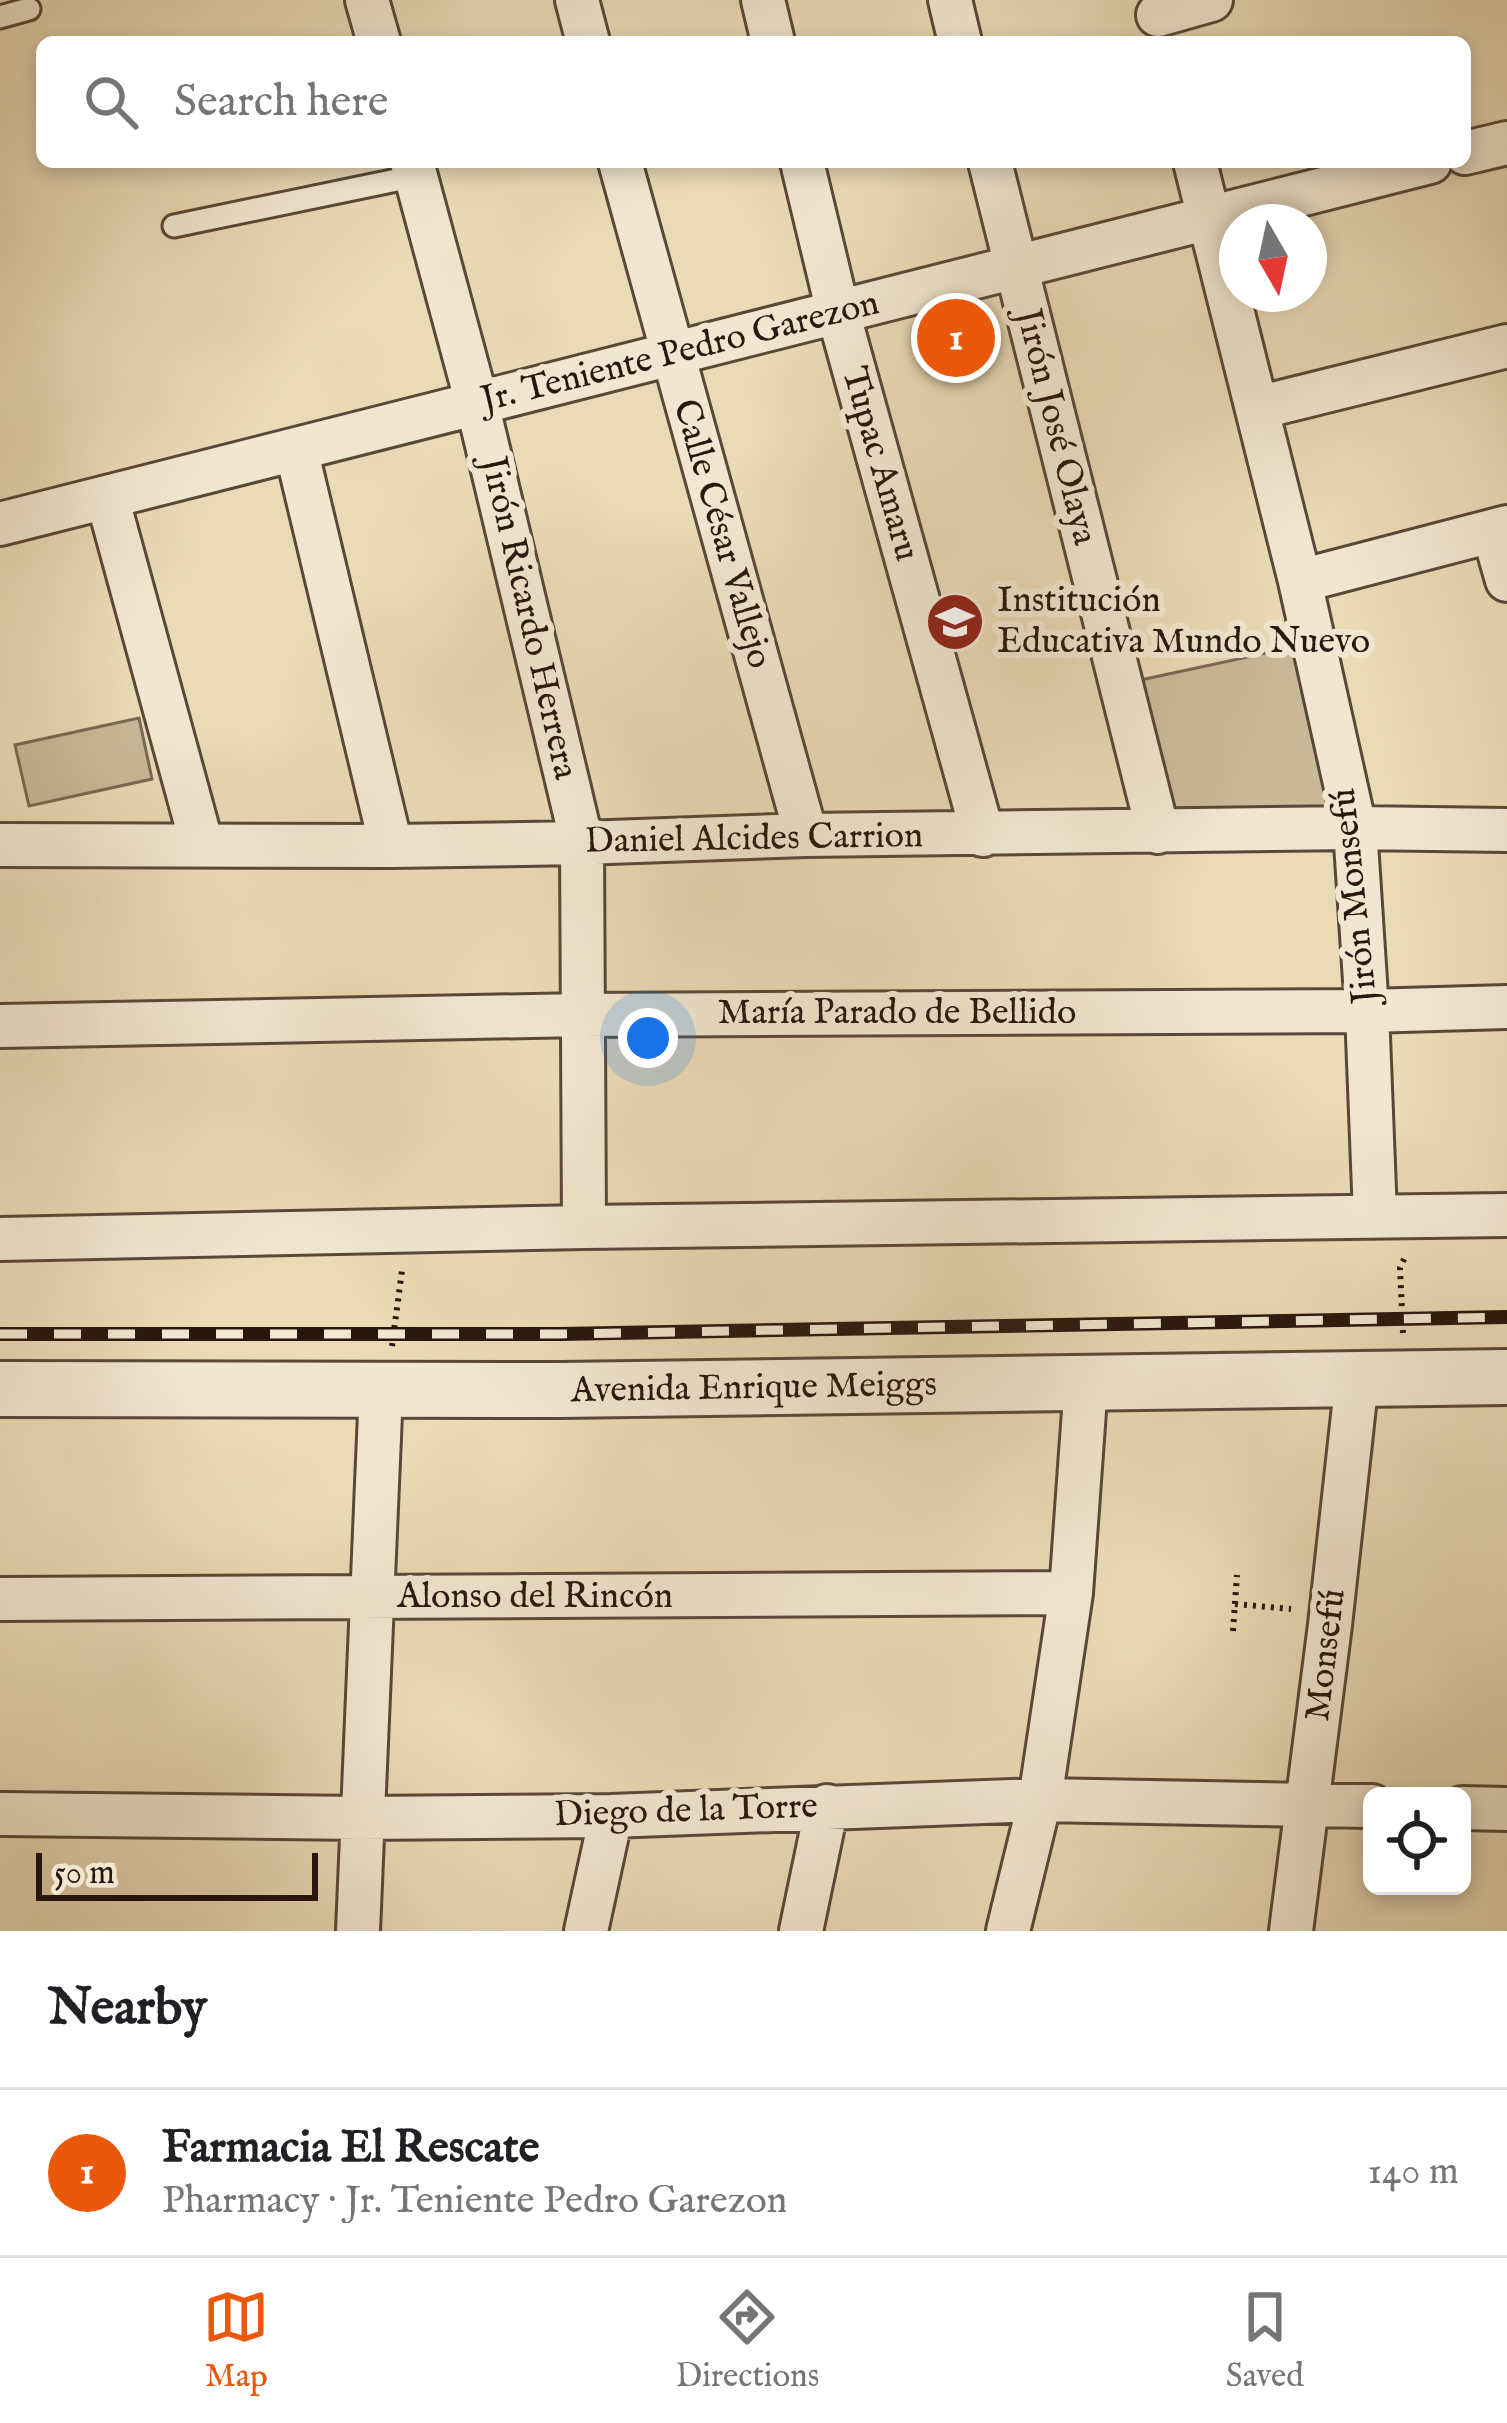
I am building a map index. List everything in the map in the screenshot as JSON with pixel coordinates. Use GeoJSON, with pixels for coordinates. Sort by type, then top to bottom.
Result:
{"type":"FeatureCollection","features":[{"type":"Feature","properties":{"kind":"street"},"geometry":{"type":"LineString","coordinates":[[368,0],[377,36]]}},
{"type":"Feature","properties":{"kind":"street"},"geometry":{"type":"LineString","coordinates":[[577,0],[586,36]]}},
{"type":"Feature","properties":{"kind":"street"},"geometry":{"type":"LineString","coordinates":[[763,0],[772,36]]}},
{"type":"Feature","properties":{"kind":"street"},"geometry":{"type":"LineString","coordinates":[[950,0],[959,36]]}},
{"type":"Feature","properties":{"kind":"street"},"geometry":{"type":"LineString","coordinates":[[1159,19],[1211,0]]}},
{"type":"Feature","properties":{"kind":"street"},"geometry":{"type":"LineString","coordinates":[[1471,151],[1507,142]]}},
{"type":"Feature","properties":{"kind":"street","name":"Calle César Vallejo"},"geometry":{"type":"LineString","coordinates":[[622,168],[806,836]]}},
{"type":"Feature","properties":{"kind":"street","name":"Tupac Amaru"},"geometry":{"type":"LineString","coordinates":[[803,168],[838,312],[983,835]]}},
{"type":"Feature","properties":{"kind":"street","name":"Jirón José Olaya"},"geometry":{"type":"LineString","coordinates":[[992,168],[1158,832]]}},
{"type":"Feature","properties":{"kind":"street","name":"Jirón Monsefú"},"geometry":{"type":"LineString","coordinates":[[1196,168],[1300,581],[1355,828],[1375,1215]]}},
{"type":"Feature","properties":{"kind":"street","name":"Jr. Teniente Pedro Garezon"},"geometry":{"type":"LineString","coordinates":[[0,524],[1406,168]]}},
{"type":"Feature","properties":{"kind":"street","name":"Jirón Ricardo Herrera"},"geometry":{"type":"LineString","coordinates":[[414,169],[478,403],[583,843],[584,1226]]}},
{"type":"Feature","properties":{"kind":"street"},"geometry":{"type":"LineString","coordinates":[[1257,408],[1507,346]]}},
{"type":"Feature","properties":{"kind":"street"},"geometry":{"type":"LineString","coordinates":[[296,449],[392,846]]}},
{"type":"Feature","properties":{"kind":"street"},"geometry":{"type":"LineString","coordinates":[[107,497],[202,845]]}},
{"type":"Feature","properties":{"kind":"street"},"geometry":{"type":"LineString","coordinates":[[1300,581],[1500,529],[1507,580]]}},
{"type":"Feature","properties":{"kind":"street","name":"Daniel Alcides Carrion"},"geometry":{"type":"LineString","coordinates":[[0,845],[392,846],[1355,828],[1507,830]]}},
{"type":"Feature","properties":{"kind":"street","name":"María Parado de Bellido"},"geometry":{"type":"LineString","coordinates":[[0,1026],[582,1015],[1507,1007]]}},
{"type":"Feature","properties":{"kind":"street"},"geometry":{"type":"LineString","coordinates":[[0,1239],[584,1226],[1507,1215]]}},
{"type":"Feature","properties":{"kind":"street","name":"Avenida Enrique Meiggs"},"geometry":{"type":"LineString","coordinates":[[0,1389],[381,1390],[1507,1378]]}},
{"type":"Feature","properties":{"kind":"street","name":"Monsefú"},"geometry":{"type":"LineString","coordinates":[[1291,1931],[1357,1379]]}},
{"type":"Feature","properties":{"kind":"street"},"geometry":{"type":"LineString","coordinates":[[1008,1931],[1040,1800],[1071,1593],[1086,1383]]}},
{"type":"Feature","properties":{"kind":"street"},"geometry":{"type":"LineString","coordinates":[[358,1931],[381,1390]]}},
{"type":"Feature","properties":{"kind":"street","name":"Alonso del Rincón"},"geometry":{"type":"LineString","coordinates":[[0,1598],[1071,1593]]}},
{"type":"Feature","properties":{"kind":"street","name":"Diego de la Torre"},"geometry":{"type":"LineString","coordinates":[[0,1814],[611,1816],[1040,1800],[1363,1806]]}},
{"type":"Feature","properties":{"kind":"street"},"geometry":{"type":"LineString","coordinates":[[801,1931],[827,1806]]}},
{"type":"Feature","properties":{"kind":"street"},"geometry":{"type":"LineString","coordinates":[[1471,1808],[1507,1809]]}},
{"type":"Feature","properties":{"kind":"street"},"geometry":{"type":"LineString","coordinates":[[586,1931],[611,1816]]}},
{"type":"Feature","properties":{"kind":"lane"},"geometry":{"type":"LineString","coordinates":[[0,17],[29,9]]}},
{"type":"Feature","properties":{"kind":"lane"},"geometry":{"type":"LineString","coordinates":[[174,226],[414,169]]}},
{"type":"Feature","properties":{"kind":"path"},"geometry":{"type":"LineString","coordinates":[[381,1390],[395,1334],[407,1231]]}},
{"type":"Feature","properties":{"kind":"path"},"geometry":{"type":"LineString","coordinates":[[1400,1268],[1403,1342]]}},
{"type":"Feature","properties":{"kind":"path"},"geometry":{"type":"LineString","coordinates":[[1233,1630],[1237,1575]]}},
{"type":"Feature","properties":{"kind":"path"},"geometry":{"type":"LineString","coordinates":[[1235,1604],[1332,1612]]}},
{"type":"Feature","properties":{"kind":"shaded area"},"geometry":{"type":"Polygon","coordinates":[[[1299,646],[1330,810],[1170,815],[1136,681],[1299,646]]]}},
{"type":"Feature","properties":{"kind":"shaded area"},"geometry":{"type":"Polygon","coordinates":[[[139,718],[152,779],[29,806],[15,745],[139,718]]]}},
{"type":"Feature","properties":{"kind":"railway"},"geometry":{"type":"LineString","coordinates":[[0,1334],[560,1334],[1507,1317]]}},
{"type":"Feature","properties":{"kind":"place","name":"Farmacia El Rescate"},"geometry":{"type":"Point","coordinates":[956,338]}},
{"type":"Feature","properties":{"kind":"place","name":"Institución Educativa Mundo Nuevo"},"geometry":{"type":"Point","coordinates":[955,622]}}]}
